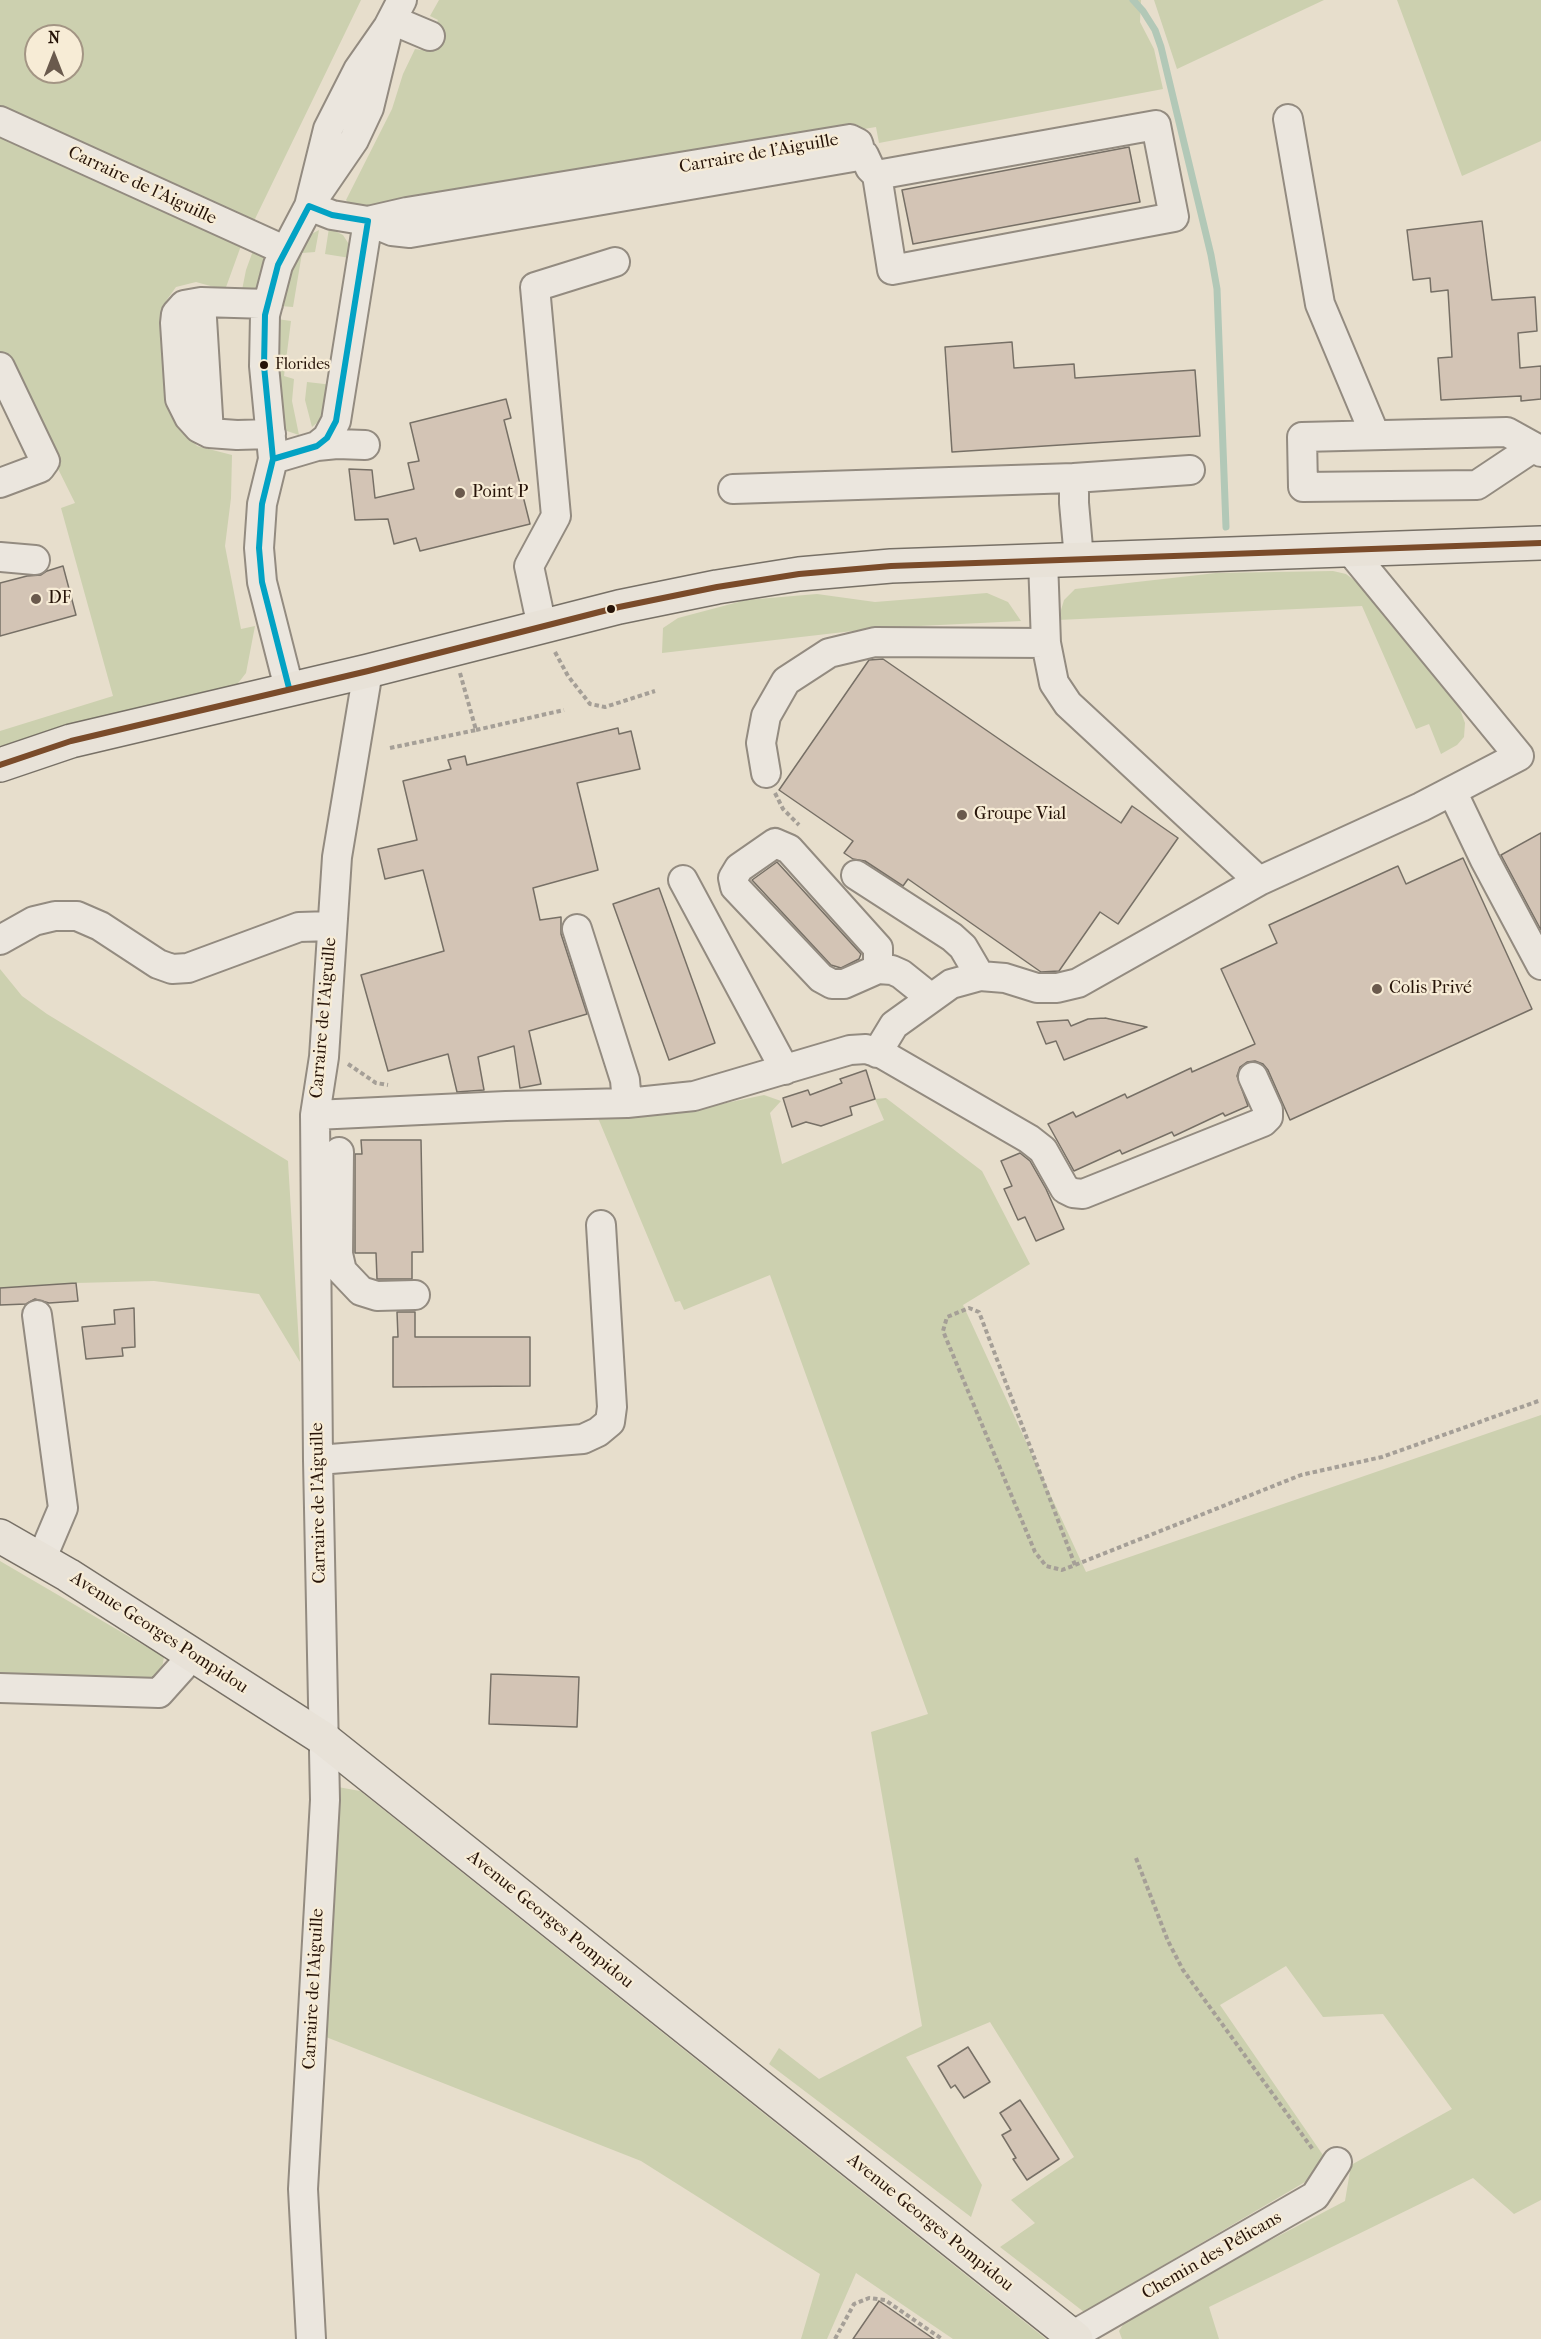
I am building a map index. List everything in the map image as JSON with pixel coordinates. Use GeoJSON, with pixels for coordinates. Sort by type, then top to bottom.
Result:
{"type":"FeatureCollection","features":[{"type":"Feature","properties":{"kind":"main road"},"geometry":{"type":"LineString","coordinates":[[0,765],[71,741],[368,671],[619,607],[706,589],[799,574],[891,566],[1541,543]]}},
{"type":"Feature","properties":{"kind":"main road","name":"Avenue Georges Pompidou"},"geometry":{"type":"LineString","coordinates":[[0,1536],[324,1739],[1074,2338]]}},
{"type":"Feature","properties":{"kind":"street"},"geometry":{"type":"LineString","coordinates":[[289,688],[262,582],[259,548],[262,504],[272,446],[264,366],[268,304],[284,250],[309,206],[328,129],[358,69],[394,16],[430,36]]}},
{"type":"Feature","properties":{"kind":"street"},"geometry":{"type":"LineString","coordinates":[[1288,118],[1320,304],[1375,435]]}},
{"type":"Feature","properties":{"kind":"street","name":"Carraire de l'Aiguille"},"geometry":{"type":"LineString","coordinates":[[0,121],[284,250]]}},
{"type":"Feature","properties":{"kind":"street"},"geometry":{"type":"LineString","coordinates":[[1155,125],[1174,218],[892,270],[877,175],[1155,125]]}},
{"type":"Feature","properties":{"kind":"street","name":"Carraire de l'Aiguille"},"geometry":{"type":"LineString","coordinates":[[309,206],[332,215],[369,222],[408,212],[454,223],[723,177],[850,139],[858,142],[859,152],[864,155],[870,168],[877,175]]}},
{"type":"Feature","properties":{"kind":"street"},"geometry":{"type":"LineString","coordinates":[[317,447],[327,438],[336,421],[369,222]]}},
{"type":"Feature","properties":{"kind":"street"},"geometry":{"type":"LineString","coordinates":[[542,627],[529,566],[556,516],[535,287],[615,262]]}},
{"type":"Feature","properties":{"kind":"street"},"geometry":{"type":"LineString","coordinates":[[268,304],[201,302],[209,433],[237,435],[272,446],[365,445]]}},
{"type":"Feature","properties":{"kind":"street"},"geometry":{"type":"LineString","coordinates":[[0,367],[45,461],[40,468],[0,483]]}},
{"type":"Feature","properties":{"kind":"street"},"geometry":{"type":"LineString","coordinates":[[1507,432],[1537,449],[1478,485],[1304,487],[1302,437],[1507,432]]}},
{"type":"Feature","properties":{"kind":"street"},"geometry":{"type":"LineString","coordinates":[[734,489],[1074,478],[1190,470]]}},
{"type":"Feature","properties":{"kind":"street"},"geometry":{"type":"LineString","coordinates":[[1074,478],[1079,559]]}},
{"type":"Feature","properties":{"kind":"street"},"geometry":{"type":"LineString","coordinates":[[877,1053],[894,1025],[951,984],[980,976],[1005,978],[1037,988],[1057,988],[1077,983],[1259,881],[1452,791],[1530,751],[1349,549]]}},
{"type":"Feature","properties":{"kind":"street"},"geometry":{"type":"LineString","coordinates":[[0,557],[35,560]]}},
{"type":"Feature","properties":{"kind":"street"},"geometry":{"type":"LineString","coordinates":[[1043,560],[1046,643],[1054,683],[1068,704],[1259,881]]}},
{"type":"Feature","properties":{"kind":"street"},"geometry":{"type":"LineString","coordinates":[[766,773],[761,743],[766,717],[786,681],[829,653],[875,642],[1046,643]]}},
{"type":"Feature","properties":{"kind":"street","name":"Carraire de l'Aiguille"},"geometry":{"type":"LineString","coordinates":[[310,2339],[303,2189],[325,1800],[318,1460],[327,1209],[315,1115],[324,1057],[337,857],[368,671]]}},
{"type":"Feature","properties":{"kind":"street"},"geometry":{"type":"LineString","coordinates":[[1452,791],[1485,860],[1541,965]]}},
{"type":"Feature","properties":{"kind":"street"},"geometry":{"type":"LineString","coordinates":[[878,969],[878,948],[783,844],[775,843],[739,868],[733,878],[735,887],[821,978],[832,984],[844,984],[878,969],[892,969],[932,998]]}},
{"type":"Feature","properties":{"kind":"street"},"geometry":{"type":"LineString","coordinates":[[856,875],[952,937],[963,947],[980,976]]}},
{"type":"Feature","properties":{"kind":"street"},"geometry":{"type":"LineString","coordinates":[[683,880],[785,1070]]}},
{"type":"Feature","properties":{"kind":"street"},"geometry":{"type":"LineString","coordinates":[[0,940],[34,921],[55,916],[77,916],[100,926],[158,964],[172,969],[188,968],[298,927],[332,926]]}},
{"type":"Feature","properties":{"kind":"street"},"geometry":{"type":"LineString","coordinates":[[578,929],[625,1080],[627,1103]]}},
{"type":"Feature","properties":{"kind":"street"},"geometry":{"type":"LineString","coordinates":[[315,1115],[627,1103],[694,1096],[850,1050],[866,1049],[877,1053],[1029,1139],[1043,1150],[1065,1189],[1083,1194],[1263,1122],[1268,1117],[1268,1110],[1253,1077]]}},
{"type":"Feature","properties":{"kind":"street"},"geometry":{"type":"LineString","coordinates":[[339,1152],[327,1209],[342,1271],[361,1291],[377,1296],[415,1295]]}},
{"type":"Feature","properties":{"kind":"street"},"geometry":{"type":"LineString","coordinates":[[318,1460],[583,1439],[598,1432],[610,1422],[612,1407],[601,1226]]}},
{"type":"Feature","properties":{"kind":"street"},"geometry":{"type":"LineString","coordinates":[[37,1315],[63,1508],[41,1560]]}},
{"type":"Feature","properties":{"kind":"street"},"geometry":{"type":"LineString","coordinates":[[0,1688],[159,1693],[193,1655]]}},
{"type":"Feature","properties":{"kind":"street","name":"Chemin des Pélicans"},"geometry":{"type":"LineString","coordinates":[[1074,2338],[1315,2196],[1332,2171]]}},
{"type":"Feature","properties":{"kind":"path"},"geometry":{"type":"LineString","coordinates":[[542,627],[568,676],[590,704],[605,707],[656,691]]}},
{"type":"Feature","properties":{"kind":"path"},"geometry":{"type":"LineString","coordinates":[[452,649],[476,730]]}},
{"type":"Feature","properties":{"kind":"path"},"geometry":{"type":"LineString","coordinates":[[390,748],[564,710]]}},
{"type":"Feature","properties":{"kind":"path"},"geometry":{"type":"LineString","coordinates":[[324,1057],[335,1058],[355,1068],[376,1083],[395,1086]]}},
{"type":"Feature","properties":{"kind":"path"},"geometry":{"type":"LineString","coordinates":[[1075,1565],[979,1312],[969,1308],[947,1317],[943,1331],[1035,1552],[1046,1566],[1062,1570],[1075,1565],[1301,1475],[1382,1457],[1541,1400]]}},
{"type":"Feature","properties":{"kind":"path"},"geometry":{"type":"LineString","coordinates":[[1136,1858],[1168,1941],[1183,1970],[1313,2150],[1332,2171]]}},
{"type":"Feature","properties":{"kind":"path"},"geometry":{"type":"LineString","coordinates":[[836,2339],[854,2304],[868,2298],[885,2300],[942,2339]]}},
{"type":"Feature","properties":{"kind":"green space"},"geometry":{"type":"Polygon","coordinates":[[[0,0],[361,0],[254,221],[0,108],[0,0]]]}},
{"type":"Feature","properties":{"kind":"green space"},"geometry":{"type":"Polygon","coordinates":[[[439,0],[1141,0],[1140,22],[1154,49],[1163,89],[879,143],[876,127],[368,211],[353,208],[346,200],[392,109],[403,74],[415,49],[422,50],[438,20],[430,16],[439,0]]]}},
{"type":"Feature","properties":{"kind":"green space"},"geometry":{"type":"Polygon","coordinates":[[[1154,0],[1324,0],[1177,69],[1154,0]]]}},
{"type":"Feature","properties":{"kind":"green space"},"geometry":{"type":"Polygon","coordinates":[[[1397,0],[1541,0],[1541,141],[1462,176],[1397,0]]]}},
{"type":"Feature","properties":{"kind":"green space"},"geometry":{"type":"Polygon","coordinates":[[[0,133],[242,243],[225,290],[196,282],[176,287],[166,301],[171,403],[177,422],[197,446],[232,455],[231,498],[225,546],[241,629],[255,626],[246,673],[235,687],[0,746],[0,731],[113,696],[61,508],[75,503],[0,352],[0,133]]]}},
{"type":"Feature","properties":{"kind":"green space"},"geometry":{"type":"Polygon","coordinates":[[[329,228],[343,235],[350,246],[350,258],[325,254],[329,228]]]}},
{"type":"Feature","properties":{"kind":"green space"},"geometry":{"type":"Polygon","coordinates":[[[319,230],[315,252],[302,253],[293,307],[280,306],[288,270],[304,238],[319,230]]]}},
{"type":"Feature","properties":{"kind":"green space"},"geometry":{"type":"Polygon","coordinates":[[[254,248],[266,257],[259,285],[256,289],[242,290],[246,270],[254,248]]]}},
{"type":"Feature","properties":{"kind":"green space"},"geometry":{"type":"Polygon","coordinates":[[[277,319],[291,321],[284,376],[294,379],[292,401],[299,435],[287,431],[282,423],[275,344],[277,319]]]}},
{"type":"Feature","properties":{"kind":"green space"},"geometry":{"type":"Polygon","coordinates":[[[307,382],[333,385],[325,416],[312,427],[305,400],[307,382]]]}},
{"type":"Feature","properties":{"kind":"green space"},"geometry":{"type":"Polygon","coordinates":[[[1333,571],[1346,574],[1362,586],[1458,704],[1465,723],[1464,737],[1457,745],[1441,754],[1429,724],[1416,729],[1362,606],[1058,620],[1064,600],[1075,589],[1216,573],[1333,571]]]}},
{"type":"Feature","properties":{"kind":"green space"},"geometry":{"type":"Polygon","coordinates":[[[987,593],[1008,602],[1021,621],[879,628],[662,653],[663,628],[678,618],[746,600],[817,594],[875,602],[987,593]]]}},
{"type":"Feature","properties":{"kind":"green space"},"geometry":{"type":"Polygon","coordinates":[[[0,969],[22,996],[47,1014],[288,1161],[300,1362],[259,1294],[154,1281],[0,1288],[0,969]]]}},
{"type":"Feature","properties":{"kind":"green space"},"geometry":{"type":"Polygon","coordinates":[[[764,1095],[781,1101],[770,1113],[782,1164],[884,1120],[875,1099],[886,1098],[982,1171],[1030,1264],[963,1305],[1086,1572],[1541,1415],[1541,2200],[1514,2214],[1473,2178],[1209,2307],[1219,2339],[1122,2339],[1119,2331],[1130,2314],[1345,2201],[1351,2165],[1452,2109],[1383,2014],[1323,2017],[1286,1966],[1220,2005],[1325,2158],[1305,2182],[1084,2312],[1000,2247],[1035,2223],[1011,2200],[1074,2157],[990,2022],[906,2057],[982,2185],[971,2217],[769,2064],[779,2048],[819,2079],[922,2026],[871,1732],[928,1714],[770,1275],[684,1310],[680,1301],[675,1302],[598,1118],[683,1112],[764,1095]]]}},
{"type":"Feature","properties":{"kind":"green space"},"geometry":{"type":"Polygon","coordinates":[[[0,1561],[164,1657],[161,1673],[144,1681],[0,1677],[0,1561]]]}},
{"type":"Feature","properties":{"kind":"green space"},"geometry":{"type":"Polygon","coordinates":[[[338,1787],[360,1791],[1046,2339],[953,2339],[856,2273],[827,2339],[801,2339],[820,2274],[641,2161],[326,2037],[332,1800],[338,1787]]]}},
{"type":"Feature","properties":{"kind":"building"},"geometry":{"type":"Polygon","coordinates":[[[1129,147],[1140,202],[913,244],[902,190],[1129,147]]]}},
{"type":"Feature","properties":{"kind":"building"},"geometry":{"type":"Polygon","coordinates":[[[1482,221],[1492,300],[1535,297],[1537,331],[1518,333],[1520,368],[1541,366],[1541,399],[1521,401],[1521,396],[1441,400],[1438,358],[1452,357],[1448,290],[1431,292],[1430,278],[1413,280],[1407,230],[1482,221]]]}},
{"type":"Feature","properties":{"kind":"building"},"geometry":{"type":"Polygon","coordinates":[[[1012,342],[1014,368],[1074,364],[1075,378],[1195,370],[1200,436],[952,452],[945,347],[1012,342]]]}},
{"type":"Feature","properties":{"kind":"building","name":"Point P"},"geometry":{"type":"Polygon","coordinates":[[[506,399],[511,418],[504,420],[530,524],[420,551],[416,538],[394,544],[388,519],[355,520],[349,469],[372,470],[375,498],[414,489],[408,463],[419,461],[410,423],[506,399]]]}},
{"type":"Feature","properties":{"kind":"building","name":"DF"},"geometry":{"type":"Polygon","coordinates":[[[63,566],[76,615],[0,636],[0,583],[41,575],[63,566]]]}},
{"type":"Feature","properties":{"kind":"building","name":"Groupe Vial"},"geometry":{"type":"Polygon","coordinates":[[[883,659],[1121,823],[1132,806],[1178,838],[1118,924],[1100,912],[1059,971],[1041,972],[908,879],[903,886],[865,861],[853,859],[844,853],[853,841],[779,790],[869,660],[883,659]]]}},
{"type":"Feature","properties":{"kind":"building"},"geometry":{"type":"Polygon","coordinates":[[[618,728],[619,734],[631,731],[640,769],[577,783],[598,870],[533,888],[540,920],[561,917],[561,934],[587,1014],[529,1031],[541,1084],[520,1088],[514,1046],[478,1057],[484,1090],[457,1092],[448,1054],[388,1071],[361,975],[444,951],[423,870],[385,879],[378,849],[417,840],[403,781],[451,769],[448,760],[465,756],[467,765],[618,728]]]}},
{"type":"Feature","properties":{"kind":"building"},"geometry":{"type":"Polygon","coordinates":[[[1541,833],[1541,930],[1501,855],[1541,833]]]}},
{"type":"Feature","properties":{"kind":"building","name":"Colis Privé"},"geometry":{"type":"Polygon","coordinates":[[[1463,858],[1532,1009],[1290,1120],[1268,1070],[1263,1064],[1255,1061],[1247,1062],[1240,1067],[1237,1076],[1248,1106],[1225,1116],[1223,1113],[1174,1136],[1172,1132],[1122,1154],[1120,1150],[1074,1171],[1048,1124],[1073,1112],[1076,1117],[1125,1094],[1127,1098],[1191,1068],[1192,1072],[1255,1044],[1221,969],[1277,943],[1269,925],[1398,866],[1406,884],[1463,858]]]}},
{"type":"Feature","properties":{"kind":"building"},"geometry":{"type":"Polygon","coordinates":[[[777,862],[861,954],[859,959],[841,968],[831,965],[752,880],[777,862]]]}},
{"type":"Feature","properties":{"kind":"building"},"geometry":{"type":"Polygon","coordinates":[[[659,888],[715,1043],[669,1060],[613,904],[659,888]]]}},
{"type":"Feature","properties":{"kind":"building"},"geometry":{"type":"Polygon","coordinates":[[[1105,1018],[1147,1027],[1064,1060],[1056,1041],[1046,1044],[1037,1022],[1068,1020],[1071,1026],[1088,1019],[1105,1018]]]}},
{"type":"Feature","properties":{"kind":"building"},"geometry":{"type":"Polygon","coordinates":[[[866,1070],[875,1099],[850,1107],[852,1115],[821,1126],[806,1122],[792,1127],[783,1098],[808,1090],[810,1095],[842,1083],[840,1079],[866,1070]]]}},
{"type":"Feature","properties":{"kind":"building"},"geometry":{"type":"Polygon","coordinates":[[[361,1140],[421,1140],[423,1252],[412,1252],[412,1279],[377,1279],[376,1253],[355,1253],[355,1154],[362,1154],[361,1140]]]}},
{"type":"Feature","properties":{"kind":"building"},"geometry":{"type":"Polygon","coordinates":[[[1020,1153],[1030,1161],[1064,1229],[1036,1241],[1025,1217],[1018,1220],[1004,1189],[1012,1186],[1001,1161],[1020,1153]]]}},
{"type":"Feature","properties":{"kind":"building"},"geometry":{"type":"Polygon","coordinates":[[[76,1283],[78,1301],[49,1303],[35,1299],[26,1304],[0,1305],[0,1288],[76,1283]]]}},
{"type":"Feature","properties":{"kind":"building"},"geometry":{"type":"Polygon","coordinates":[[[134,1308],[135,1347],[122,1348],[123,1356],[86,1359],[82,1327],[115,1324],[114,1310],[134,1308]]]}},
{"type":"Feature","properties":{"kind":"building"},"geometry":{"type":"Polygon","coordinates":[[[397,1312],[415,1312],[415,1337],[530,1337],[530,1386],[393,1387],[393,1337],[398,1337],[397,1312]]]}},
{"type":"Feature","properties":{"kind":"building"},"geometry":{"type":"Polygon","coordinates":[[[491,1674],[579,1677],[577,1727],[489,1724],[491,1674]]]}},
{"type":"Feature","properties":{"kind":"building"},"geometry":{"type":"Polygon","coordinates":[[[968,2047],[990,2082],[964,2098],[955,2085],[951,2088],[938,2066],[968,2047]]]}},
{"type":"Feature","properties":{"kind":"building"},"geometry":{"type":"Polygon","coordinates":[[[1020,2100],[1059,2159],[1027,2180],[1013,2159],[1016,2158],[1002,2135],[1011,2130],[1000,2113],[1020,2100]]]}},
{"type":"Feature","properties":{"kind":"building"},"geometry":{"type":"Polygon","coordinates":[[[879,2301],[934,2339],[853,2339],[879,2301]]]}},
{"type":"Feature","properties":{"kind":"waterway"},"geometry":{"type":"LineString","coordinates":[[1133,0],[1155,30],[1161,47],[1211,255],[1217,289],[1226,527]]}},
{"type":"Feature","properties":{"kind":"transit line"},"geometry":{"type":"LineString","coordinates":[[273,459],[317,446],[327,438],[336,421],[368,221],[332,215],[309,206],[278,265],[265,315],[264,366],[273,459],[262,504],[259,548],[262,582],[289,688]]}},
{"type":"Feature","properties":{"kind":"transit line"},"geometry":{"type":"LineString","coordinates":[[0,765],[71,741],[368,671],[619,607],[717,587],[799,574],[891,566],[1541,543]]}},
{"type":"Feature","properties":{"kind":"place","name":"Florides"},"geometry":{"type":"Point","coordinates":[264,365]}},
{"type":"Feature","properties":{"kind":"place","name":"Point P"},"geometry":{"type":"Point","coordinates":[460,493]}},
{"type":"Feature","properties":{"kind":"place","name":"DF"},"geometry":{"type":"Point","coordinates":[36,599]}},
{"type":"Feature","properties":{"kind":"place","name":"Groupe Vial"},"geometry":{"type":"Point","coordinates":[962,815]}},
{"type":"Feature","properties":{"kind":"place","name":"Colis Privé"},"geometry":{"type":"Point","coordinates":[1377,989]}}]}
